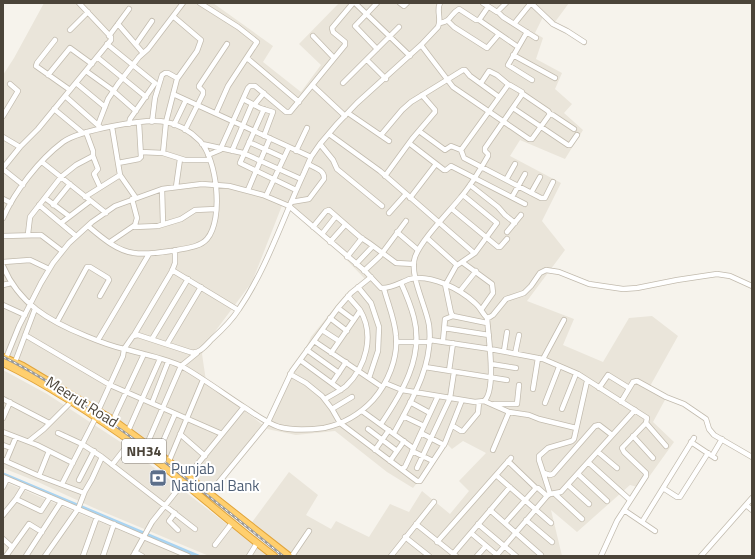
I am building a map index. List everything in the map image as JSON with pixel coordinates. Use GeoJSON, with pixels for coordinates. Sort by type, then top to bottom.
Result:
{"type":"FeatureCollection","features":[{"type":"Feature","properties":{"kind":"highway","name":"Meerut Road"},"geometry":{"type":"LineString","coordinates":[[4,360],[15,362],[113,420],[158,452],[289,556]]}},
{"type":"Feature","properties":{"kind":"highway","name":"Meerut Road"},"geometry":{"type":"LineString","coordinates":[[4,360],[15,369],[71,402],[144,451],[274,556]]}},
{"type":"Feature","properties":{"kind":"street"},"geometry":{"type":"LineString","coordinates":[[23,185],[3,167],[35,132],[111,39],[79,3]]}},
{"type":"Feature","properties":{"kind":"street"},"geometry":{"type":"LineString","coordinates":[[100,126],[105,106],[113,91],[132,66],[148,50],[183,3]]}},
{"type":"Feature","properties":{"kind":"street"},"geometry":{"type":"LineString","coordinates":[[200,3],[234,24],[257,41],[228,86],[216,113]]}},
{"type":"Feature","properties":{"kind":"street"},"geometry":{"type":"LineString","coordinates":[[141,152],[163,153],[184,160],[209,157],[219,151],[248,88],[252,85],[288,113],[290,112],[346,44],[333,32],[332,28],[354,3],[410,56]]}},
{"type":"Feature","properties":{"kind":"street"},"geometry":{"type":"LineString","coordinates":[[377,3],[355,27],[377,49]]}},
{"type":"Feature","properties":{"kind":"street"},"geometry":{"type":"LineString","coordinates":[[400,3],[404,6],[407,3]]}},
{"type":"Feature","properties":{"kind":"street"},"geometry":{"type":"LineString","coordinates":[[144,451],[181,366],[222,330],[238,310],[259,274],[311,157],[320,144],[346,114],[386,79],[438,28],[440,23],[439,3]]}},
{"type":"Feature","properties":{"kind":"street"},"geometry":{"type":"LineString","coordinates":[[483,3],[536,38]]}},
{"type":"Feature","properties":{"kind":"street"},"geometry":{"type":"LineString","coordinates":[[498,12],[506,3]]}},
{"type":"Feature","properties":{"kind":"street"},"geometry":{"type":"LineString","coordinates":[[514,24],[531,3],[553,24],[584,42]]}},
{"type":"Feature","properties":{"kind":"street"},"geometry":{"type":"LineString","coordinates":[[479,20],[488,6]]}},
{"type":"Feature","properties":{"kind":"street"},"geometry":{"type":"LineString","coordinates":[[109,36],[129,9]]}},
{"type":"Feature","properties":{"kind":"street"},"geometry":{"type":"LineString","coordinates":[[440,23],[448,21],[458,9],[476,20],[479,20],[518,47]]}},
{"type":"Feature","properties":{"kind":"street"},"geometry":{"type":"LineString","coordinates":[[70,30],[88,12]]}},
{"type":"Feature","properties":{"kind":"street"},"geometry":{"type":"LineString","coordinates":[[163,153],[166,122],[177,78],[197,50],[201,40],[174,17]]}},
{"type":"Feature","properties":{"kind":"street"},"geometry":{"type":"LineString","coordinates":[[136,44],[152,21]]}},
{"type":"Feature","properties":{"kind":"street"},"geometry":{"type":"LineString","coordinates":[[448,21],[454,27],[487,48],[499,34]]}},
{"type":"Feature","properties":{"kind":"street"},"geometry":{"type":"LineString","coordinates":[[118,24],[144,53]]}},
{"type":"Feature","properties":{"kind":"street"},"geometry":{"type":"LineString","coordinates":[[343,83],[399,27]]}},
{"type":"Feature","properties":{"kind":"street"},"geometry":{"type":"LineString","coordinates":[[527,32],[508,66],[532,80]]}},
{"type":"Feature","properties":{"kind":"street"},"geometry":{"type":"LineString","coordinates":[[313,36],[334,58]]}},
{"type":"Feature","properties":{"kind":"street"},"geometry":{"type":"LineString","coordinates":[[55,40],[36,65],[70,90]]}},
{"type":"Feature","properties":{"kind":"street"},"geometry":{"type":"LineString","coordinates":[[107,44],[132,66],[157,83]]}},
{"type":"Feature","properties":{"kind":"street"},"geometry":{"type":"LineString","coordinates":[[184,130],[203,93],[199,86],[227,44]]}},
{"type":"Feature","properties":{"kind":"street"},"geometry":{"type":"LineString","coordinates":[[422,45],[453,87],[530,140],[550,114]]}},
{"type":"Feature","properties":{"kind":"street"},"geometry":{"type":"LineString","coordinates":[[48,75],[70,48],[92,64]]}},
{"type":"Feature","properties":{"kind":"street"},"geometry":{"type":"LineString","coordinates":[[513,55],[555,78]]}},
{"type":"Feature","properties":{"kind":"street"},"geometry":{"type":"LineString","coordinates":[[97,58],[146,97]]}},
{"type":"Feature","properties":{"kind":"street"},"geometry":{"type":"LineString","coordinates":[[247,58],[299,102]]}},
{"type":"Feature","properties":{"kind":"street"},"geometry":{"type":"LineString","coordinates":[[367,60],[386,79]]}},
{"type":"Feature","properties":{"kind":"street"},"geometry":{"type":"LineString","coordinates":[[381,135],[402,110],[422,95],[464,70],[499,97]]}},
{"type":"Feature","properties":{"kind":"street"},"geometry":{"type":"LineString","coordinates":[[86,71],[113,91],[136,111]]}},
{"type":"Feature","properties":{"kind":"street"},"geometry":{"type":"LineString","coordinates":[[481,83],[489,71],[495,73],[508,85],[522,92],[550,114],[574,129]]}},
{"type":"Feature","properties":{"kind":"street"},"geometry":{"type":"LineString","coordinates":[[129,124],[130,119],[165,73],[177,78]]}},
{"type":"Feature","properties":{"kind":"street"},"geometry":{"type":"LineString","coordinates":[[76,83],[105,106]]}},
{"type":"Feature","properties":{"kind":"street"},"geometry":{"type":"LineString","coordinates":[[152,122],[157,83]]}},
{"type":"Feature","properties":{"kind":"street"},"geometry":{"type":"LineString","coordinates":[[3,116],[18,91],[10,84]]}},
{"type":"Feature","properties":{"kind":"street"},"geometry":{"type":"LineString","coordinates":[[312,85],[346,114],[389,141]]}},
{"type":"Feature","properties":{"kind":"street"},"geometry":{"type":"LineString","coordinates":[[461,150],[508,85]]}},
{"type":"Feature","properties":{"kind":"street"},"geometry":{"type":"LineString","coordinates":[[232,151],[253,105],[264,93]]}},
{"type":"Feature","properties":{"kind":"street"},"geometry":{"type":"LineString","coordinates":[[173,94],[311,157]]}},
{"type":"Feature","properties":{"kind":"street"},"geometry":{"type":"LineString","coordinates":[[394,433],[415,392],[428,359],[430,341],[426,313],[415,279],[414,264],[418,250],[463,196],[488,155],[485,148],[523,94]]}},
{"type":"Feature","properties":{"kind":"street"},"geometry":{"type":"LineString","coordinates":[[385,176],[435,110],[422,95]]}},
{"type":"Feature","properties":{"kind":"street"},"geometry":{"type":"LineString","coordinates":[[65,96],[100,126]]}},
{"type":"Feature","properties":{"kind":"street"},"geometry":{"type":"LineString","coordinates":[[243,99],[253,105],[274,113],[264,136]]}},
{"type":"Feature","properties":{"kind":"street"},"geometry":{"type":"LineString","coordinates":[[174,125],[186,100]]}},
{"type":"Feature","properties":{"kind":"street"},"geometry":{"type":"LineString","coordinates":[[513,108],[568,145],[577,135]]}},
{"type":"Feature","properties":{"kind":"street"},"geometry":{"type":"LineString","coordinates":[[54,109],[85,132],[93,151],[93,156],[98,169],[94,174],[100,187]]}},
{"type":"Feature","properties":{"kind":"street"},"geometry":{"type":"LineString","coordinates":[[264,109],[243,153],[240,163],[296,190]]}},
{"type":"Feature","properties":{"kind":"street"},"geometry":{"type":"LineString","coordinates":[[3,218],[23,185],[42,162],[64,142],[100,126],[166,122],[184,130],[202,144],[209,157],[216,185],[216,209],[215,224],[208,238],[201,244],[189,248],[149,254],[133,253],[110,242],[88,226]]}},
{"type":"Feature","properties":{"kind":"street"},"geometry":{"type":"LineString","coordinates":[[118,164],[140,158],[139,123]]}},
{"type":"Feature","properties":{"kind":"street"},"geometry":{"type":"LineString","coordinates":[[110,242],[134,226],[137,218],[134,199],[120,175],[112,126]]}},
{"type":"Feature","properties":{"kind":"street"},"geometry":{"type":"LineString","coordinates":[[296,151],[307,128]]}},
{"type":"Feature","properties":{"kind":"street"},"geometry":{"type":"LineString","coordinates":[[419,130],[445,150],[451,146],[461,150],[464,158],[541,198],[545,198],[553,182]]}},
{"type":"Feature","properties":{"kind":"street"},"geometry":{"type":"LineString","coordinates":[[329,134],[385,176],[474,253]]}},
{"type":"Feature","properties":{"kind":"street"},"geometry":{"type":"LineString","coordinates":[[3,137],[20,147]]}},
{"type":"Feature","properties":{"kind":"street"},"geometry":{"type":"LineString","coordinates":[[248,190],[270,138]]}},
{"type":"Feature","properties":{"kind":"street"},"geometry":{"type":"LineString","coordinates":[[249,142],[284,158]]}},
{"type":"Feature","properties":{"kind":"street"},"geometry":{"type":"LineString","coordinates":[[409,143],[444,170],[451,166],[525,204]]}},
{"type":"Feature","properties":{"kind":"street"},"geometry":{"type":"LineString","coordinates":[[202,144],[243,153],[301,179]]}},
{"type":"Feature","properties":{"kind":"street"},"geometry":{"type":"LineString","coordinates":[[320,144],[333,160],[337,169],[382,206]]}},
{"type":"Feature","properties":{"kind":"street"},"geometry":{"type":"LineString","coordinates":[[266,196],[289,147]]}},
{"type":"Feature","properties":{"kind":"street"},"geometry":{"type":"LineString","coordinates":[[28,234],[29,218],[61,177],[76,165],[93,156]]}},
{"type":"Feature","properties":{"kind":"street"},"geometry":{"type":"LineString","coordinates":[[176,187],[180,159]]}},
{"type":"Feature","properties":{"kind":"street"},"geometry":{"type":"LineString","coordinates":[[42,162],[106,213]]}},
{"type":"Feature","properties":{"kind":"street"},"geometry":{"type":"LineString","coordinates":[[290,204],[309,199],[324,179],[324,173],[322,171],[308,164]]}},
{"type":"Feature","properties":{"kind":"street"},"geometry":{"type":"LineString","coordinates":[[389,213],[408,196],[436,164]]}},
{"type":"Feature","properties":{"kind":"street"},"geometry":{"type":"LineString","coordinates":[[506,180],[516,164]]}},
{"type":"Feature","properties":{"kind":"street"},"geometry":{"type":"LineString","coordinates":[[512,198],[525,174]]}},
{"type":"Feature","properties":{"kind":"street"},"geometry":{"type":"LineString","coordinates":[[86,197],[120,175]]}},
{"type":"Feature","properties":{"kind":"street"},"geometry":{"type":"LineString","coordinates":[[531,193],[540,177]]}},
{"type":"Feature","properties":{"kind":"street"},"geometry":{"type":"LineString","coordinates":[[54,205],[70,184]]}},
{"type":"Feature","properties":{"kind":"street"},"geometry":{"type":"LineString","coordinates":[[4,360],[49,269],[62,251],[88,226],[115,206],[162,189],[202,184],[229,186],[248,190],[290,204],[313,227],[371,277],[379,287],[384,289],[415,279],[433,280],[446,284],[460,291],[475,303],[487,318],[491,378],[489,394],[482,401],[478,413],[463,431],[453,426]]}},
{"type":"Feature","properties":{"kind":"street"},"geometry":{"type":"LineString","coordinates":[[470,185],[498,207],[505,216],[515,223]]}},
{"type":"Feature","properties":{"kind":"street"},"geometry":{"type":"LineString","coordinates":[[162,189],[163,224]]}},
{"type":"Feature","properties":{"kind":"street"},"geometry":{"type":"LineString","coordinates":[[453,316],[446,284],[452,272],[460,263],[474,253],[497,225],[497,222],[463,196]]}},
{"type":"Feature","properties":{"kind":"street"},"geometry":{"type":"LineString","coordinates":[[45,198],[69,216]]}},
{"type":"Feature","properties":{"kind":"street"},"geometry":{"type":"LineString","coordinates":[[3,199],[11,203]]}},
{"type":"Feature","properties":{"kind":"street"},"geometry":{"type":"LineString","coordinates":[[61,224],[69,216],[90,201]]}},
{"type":"Feature","properties":{"kind":"street"},"geometry":{"type":"LineString","coordinates":[[39,205],[76,236]]}},
{"type":"Feature","properties":{"kind":"street"},"geometry":{"type":"LineString","coordinates":[[134,226],[153,226],[163,224],[181,219],[195,210],[216,209]]}},
{"type":"Feature","properties":{"kind":"street"},"geometry":{"type":"LineString","coordinates":[[452,209],[499,247],[507,239]]}},
{"type":"Feature","properties":{"kind":"street"},"geometry":{"type":"LineString","coordinates":[[313,227],[326,211],[329,210],[345,225],[396,263],[414,264]]}},
{"type":"Feature","properties":{"kind":"street"},"geometry":{"type":"LineString","coordinates":[[507,232],[521,215]]}},
{"type":"Feature","properties":{"kind":"street"},"geometry":{"type":"LineString","coordinates":[[322,234],[336,216]]}},
{"type":"Feature","properties":{"kind":"street"},"geometry":{"type":"LineString","coordinates":[[364,271],[382,253],[406,221]]}},
{"type":"Feature","properties":{"kind":"street"},"geometry":{"type":"LineString","coordinates":[[330,242],[345,225]]}},
{"type":"Feature","properties":{"kind":"street"},"geometry":{"type":"LineString","coordinates":[[397,232],[418,250]]}},
{"type":"Feature","properties":{"kind":"street"},"geometry":{"type":"LineString","coordinates":[[3,236],[28,234],[41,235],[62,251]]}},
{"type":"Feature","properties":{"kind":"street"},"geometry":{"type":"LineString","coordinates":[[348,256],[362,238]]}},
{"type":"Feature","properties":{"kind":"street"},"geometry":{"type":"LineString","coordinates":[[427,238],[460,263],[476,271],[491,282],[494,290],[481,310]]}},
{"type":"Feature","properties":{"kind":"street"},"geometry":{"type":"LineString","coordinates":[[356,264],[373,246]]}},
{"type":"Feature","properties":{"kind":"street"},"geometry":{"type":"LineString","coordinates":[[98,411],[125,349],[172,270],[175,263],[175,250]]}},
{"type":"Feature","properties":{"kind":"street"},"geometry":{"type":"LineString","coordinates":[[98,340],[149,254]]}},
{"type":"Feature","properties":{"kind":"street"},"geometry":{"type":"LineString","coordinates":[[3,262],[30,260],[49,269]]}},
{"type":"Feature","properties":{"kind":"street"},"geometry":{"type":"LineString","coordinates":[[3,266],[7,279],[30,305],[68,329],[125,349],[181,366],[268,422],[280,427],[302,430],[310,430],[340,424],[362,411],[384,385],[393,361],[396,342],[395,324],[384,289]]}},
{"type":"Feature","properties":{"kind":"street"},"geometry":{"type":"LineString","coordinates":[[57,322],[87,267],[90,267],[108,278],[108,281],[100,296]]}},
{"type":"Feature","properties":{"kind":"street"},"geometry":{"type":"LineString","coordinates":[[172,270],[238,310]]}},
{"type":"Feature","properties":{"kind":"street"},"geometry":{"type":"LineString","coordinates":[[487,318],[493,315],[506,299],[524,293],[540,273],[546,270],[559,272],[589,284],[623,289],[637,288],[717,274],[730,276],[752,286]]}},
{"type":"Feature","properties":{"kind":"street"},"geometry":{"type":"LineString","coordinates":[[460,291],[476,271]]}},
{"type":"Feature","properties":{"kind":"street"},"geometry":{"type":"LineString","coordinates":[[210,493],[268,422],[290,374],[330,318],[348,296],[371,277]]}},
{"type":"Feature","properties":{"kind":"street"},"geometry":{"type":"LineString","coordinates":[[3,285],[7,279]]}},
{"type":"Feature","properties":{"kind":"street"},"geometry":{"type":"LineString","coordinates":[[152,339],[188,279]]}},
{"type":"Feature","properties":{"kind":"street"},"geometry":{"type":"LineString","coordinates":[[381,424],[402,390],[413,364],[416,342],[415,319],[401,283]]}},
{"type":"Feature","properties":{"kind":"street"},"geometry":{"type":"LineString","coordinates":[[358,287],[371,303],[379,327],[377,356],[369,378]]}},
{"type":"Feature","properties":{"kind":"street"},"geometry":{"type":"LineString","coordinates":[[167,344],[201,288]]}},
{"type":"Feature","properties":{"kind":"street"},"geometry":{"type":"LineString","coordinates":[[325,399],[341,390],[358,371],[366,353],[366,328],[360,311],[348,296]]}},
{"type":"Feature","properties":{"kind":"street"},"geometry":{"type":"LineString","coordinates":[[3,305],[25,315]]}},
{"type":"Feature","properties":{"kind":"street"},"geometry":{"type":"LineString","coordinates":[[338,308],[354,320]]}},
{"type":"Feature","properties":{"kind":"street"},"geometry":{"type":"LineString","coordinates":[[15,362],[35,309]]}},
{"type":"Feature","properties":{"kind":"street"},"geometry":{"type":"LineString","coordinates":[[331,352],[360,311]]}},
{"type":"Feature","properties":{"kind":"street"},"geometry":{"type":"LineString","coordinates":[[443,341],[444,318],[453,316],[487,323]]}},
{"type":"Feature","properties":{"kind":"street"},"geometry":{"type":"LineString","coordinates":[[330,318],[347,330]]}},
{"type":"Feature","properties":{"kind":"street"},"geometry":{"type":"LineString","coordinates":[[543,359],[564,320]]}},
{"type":"Feature","properties":{"kind":"street"},"geometry":{"type":"LineString","coordinates":[[444,328],[489,335]]}},
{"type":"Feature","properties":{"kind":"street"},"geometry":{"type":"LineString","coordinates":[[322,330],[339,342]]}},
{"type":"Feature","properties":{"kind":"street"},"geometry":{"type":"LineString","coordinates":[[504,351],[507,332]]}},
{"type":"Feature","properties":{"kind":"street"},"geometry":{"type":"LineString","coordinates":[[25,335],[110,385],[222,434]]}},
{"type":"Feature","properties":{"kind":"street"},"geometry":{"type":"LineString","coordinates":[[134,335],[152,339],[190,352],[197,352]]}},
{"type":"Feature","properties":{"kind":"street"},"geometry":{"type":"LineString","coordinates":[[515,354],[518,335]]}},
{"type":"Feature","properties":{"kind":"street"},"geometry":{"type":"LineString","coordinates":[[314,341],[369,378],[384,385],[402,390],[462,400],[482,401],[509,412],[529,415],[576,428]]}},
{"type":"Feature","properties":{"kind":"street"},"geometry":{"type":"LineString","coordinates":[[396,342],[443,341],[453,344],[490,348],[543,359],[576,374],[635,410],[646,418],[646,424],[666,446]]}},
{"type":"Feature","properties":{"kind":"street"},"geometry":{"type":"LineString","coordinates":[[449,371],[453,344]]}},
{"type":"Feature","properties":{"kind":"street"},"geometry":{"type":"LineString","coordinates":[[307,350],[339,373]]}},
{"type":"Feature","properties":{"kind":"street"},"geometry":{"type":"LineString","coordinates":[[113,420],[144,354]]}},
{"type":"Feature","properties":{"kind":"street"},"geometry":{"type":"LineString","coordinates":[[533,390],[538,358]]}},
{"type":"Feature","properties":{"kind":"street"},"geometry":{"type":"LineString","coordinates":[[128,431],[160,359]]}},
{"type":"Feature","properties":{"kind":"street"},"geometry":{"type":"LineString","coordinates":[[300,360],[341,390]]}},
{"type":"Feature","properties":{"kind":"street"},"geometry":{"type":"LineString","coordinates":[[152,404],[168,362]]}},
{"type":"Feature","properties":{"kind":"street"},"geometry":{"type":"LineString","coordinates":[[332,383],[346,362]]}},
{"type":"Feature","properties":{"kind":"street"},"geometry":{"type":"LineString","coordinates":[[490,364],[516,368]]}},
{"type":"Feature","properties":{"kind":"street"},"geometry":{"type":"LineString","coordinates":[[425,367],[507,380]]}},
{"type":"Feature","properties":{"kind":"street"},"geometry":{"type":"LineString","coordinates":[[545,403],[559,367]]}},
{"type":"Feature","properties":{"kind":"street"},"geometry":{"type":"LineString","coordinates":[[417,468],[450,398],[454,372]]}},
{"type":"Feature","properties":{"kind":"street"},"geometry":{"type":"LineString","coordinates":[[290,374],[313,388],[325,399],[340,424],[419,482],[444,446],[462,400]]}},
{"type":"Feature","properties":{"kind":"street"},"geometry":{"type":"LineString","coordinates":[[562,409],[576,374]]}},
{"type":"Feature","properties":{"kind":"street"},"geometry":{"type":"LineString","coordinates":[[599,388],[608,375],[629,388]]}},
{"type":"Feature","properties":{"kind":"street"},"geometry":{"type":"LineString","coordinates":[[169,461],[203,380]]}},
{"type":"Feature","properties":{"kind":"street"},"geometry":{"type":"LineString","coordinates":[[551,494],[539,460],[539,456],[548,448],[573,440],[587,381]]}},
{"type":"Feature","properties":{"kind":"street"},"geometry":{"type":"LineString","coordinates":[[621,402],[633,382],[636,381],[666,397],[684,404],[706,419],[708,427],[711,431],[752,457]]}},
{"type":"Feature","properties":{"kind":"street"},"geometry":{"type":"LineString","coordinates":[[492,404],[517,404],[519,385]]}},
{"type":"Feature","properties":{"kind":"street"},"geometry":{"type":"LineString","coordinates":[[401,469],[413,449],[438,396]]}},
{"type":"Feature","properties":{"kind":"street"},"geometry":{"type":"LineString","coordinates":[[332,409],[352,397]]}},
{"type":"Feature","properties":{"kind":"street"},"geometry":{"type":"LineString","coordinates":[[3,399],[49,423]]}},
{"type":"Feature","properties":{"kind":"street"},"geometry":{"type":"LineString","coordinates":[[3,418],[10,402]]}},
{"type":"Feature","properties":{"kind":"street"},"geometry":{"type":"LineString","coordinates":[[29,441],[71,402]]}},
{"type":"Feature","properties":{"kind":"street"},"geometry":{"type":"LineString","coordinates":[[410,402],[430,413]]}},
{"type":"Feature","properties":{"kind":"street"},"geometry":{"type":"LineString","coordinates":[[188,476],[244,407]]}},
{"type":"Feature","properties":{"kind":"street"},"geometry":{"type":"LineString","coordinates":[[471,532],[496,555],[551,494],[560,493],[568,485],[635,410]]}},
{"type":"Feature","properties":{"kind":"street"},"geometry":{"type":"LineString","coordinates":[[362,411],[433,462]]}},
{"type":"Feature","properties":{"kind":"street"},"geometry":{"type":"LineString","coordinates":[[493,450],[509,412]]}},
{"type":"Feature","properties":{"kind":"street"},"geometry":{"type":"LineString","coordinates":[[158,452],[175,414]]}},
{"type":"Feature","properties":{"kind":"street"},"geometry":{"type":"LineString","coordinates":[[403,416],[424,426]]}},
{"type":"Feature","properties":{"kind":"street"},"geometry":{"type":"LineString","coordinates":[[62,484],[96,418]]}},
{"type":"Feature","properties":{"kind":"street"},"geometry":{"type":"LineString","coordinates":[[601,556],[614,525],[646,474],[622,450],[623,446],[646,424]]}},
{"type":"Feature","properties":{"kind":"street"},"geometry":{"type":"LineString","coordinates":[[544,475],[544,473],[550,475],[553,474],[595,426],[599,425],[612,435]]}},
{"type":"Feature","properties":{"kind":"street"},"geometry":{"type":"LineString","coordinates":[[368,429],[397,451]]}},
{"type":"Feature","properties":{"kind":"street"},"geometry":{"type":"LineString","coordinates":[[375,450],[389,430]]}},
{"type":"Feature","properties":{"kind":"street"},"geometry":{"type":"LineString","coordinates":[[3,432],[29,441],[73,463]]}},
{"type":"Feature","properties":{"kind":"street"},"geometry":{"type":"LineString","coordinates":[[58,433],[82,444],[102,457],[195,529]]}},
{"type":"Feature","properties":{"kind":"street"},"geometry":{"type":"LineString","coordinates":[[421,433],[444,446]]}},
{"type":"Feature","properties":{"kind":"street"},"geometry":{"type":"LineString","coordinates":[[180,434],[204,456]]}},
{"type":"Feature","properties":{"kind":"street"},"geometry":{"type":"LineString","coordinates":[[633,436],[653,458]]}},
{"type":"Feature","properties":{"kind":"street"},"geometry":{"type":"LineString","coordinates":[[16,437],[4,460],[39,476],[84,493]]}},
{"type":"Feature","properties":{"kind":"street"},"geometry":{"type":"LineString","coordinates":[[663,488],[677,497],[680,497],[712,456],[722,439]]}},
{"type":"Feature","properties":{"kind":"street"},"geometry":{"type":"LineString","coordinates":[[642,522],[693,440],[712,456]]}},
{"type":"Feature","properties":{"kind":"street"},"geometry":{"type":"LineString","coordinates":[[390,461],[404,441]]}},
{"type":"Feature","properties":{"kind":"street"},"geometry":{"type":"LineString","coordinates":[[112,465],[130,442]]}},
{"type":"Feature","properties":{"kind":"street"},"geometry":{"type":"LineString","coordinates":[[3,445],[11,448]]}},
{"type":"Feature","properties":{"kind":"street"},"geometry":{"type":"LineString","coordinates":[[39,476],[49,451]]}},
{"type":"Feature","properties":{"kind":"street"},"geometry":{"type":"LineString","coordinates":[[79,480],[94,452]]}},
{"type":"Feature","properties":{"kind":"street"},"geometry":{"type":"LineString","coordinates":[[598,452],[617,468]]}},
{"type":"Feature","properties":{"kind":"street"},"geometry":{"type":"LineString","coordinates":[[45,556],[79,507],[84,493],[102,457]]}},
{"type":"Feature","properties":{"kind":"street"},"geometry":{"type":"LineString","coordinates":[[437,542],[509,460],[536,488],[551,494],[582,519]]}},
{"type":"Feature","properties":{"kind":"street"},"geometry":{"type":"LineString","coordinates":[[588,462],[630,500]]}},
{"type":"Feature","properties":{"kind":"street"},"geometry":{"type":"LineString","coordinates":[[578,474],[608,502]]}},
{"type":"Feature","properties":{"kind":"street"},"geometry":{"type":"LineString","coordinates":[[496,475],[551,523]]}},
{"type":"Feature","properties":{"kind":"street"},"geometry":{"type":"LineString","coordinates":[[3,486],[5,478],[61,502],[79,507],[114,524],[145,534],[188,556]]}},
{"type":"Feature","properties":{"kind":"street"},"geometry":{"type":"LineString","coordinates":[[142,556],[134,554],[145,534],[165,505],[183,483]]}},
{"type":"Feature","properties":{"kind":"street"},"geometry":{"type":"LineString","coordinates":[[568,485],[589,504]]}},
{"type":"Feature","properties":{"kind":"street"},"geometry":{"type":"LineString","coordinates":[[3,515],[24,486]]}},
{"type":"Feature","properties":{"kind":"street"},"geometry":{"type":"LineString","coordinates":[[416,524],[454,555],[471,532],[510,487]]}},
{"type":"Feature","properties":{"kind":"street"},"geometry":{"type":"LineString","coordinates":[[505,523],[536,488]]}},
{"type":"Feature","properties":{"kind":"street"},"geometry":{"type":"LineString","coordinates":[[16,499],[40,511],[43,509],[50,497]]}},
{"type":"Feature","properties":{"kind":"street"},"geometry":{"type":"LineString","coordinates":[[703,555],[752,498]]}},
{"type":"Feature","properties":{"kind":"street"},"geometry":{"type":"LineString","coordinates":[[26,556],[61,502]]}},
{"type":"Feature","properties":{"kind":"street"},"geometry":{"type":"LineString","coordinates":[[391,556],[434,502]]}},
{"type":"Feature","properties":{"kind":"street"},"geometry":{"type":"LineString","coordinates":[[746,505],[752,510]]}},
{"type":"Feature","properties":{"kind":"street"},"geometry":{"type":"LineString","coordinates":[[490,510],[541,555]]}},
{"type":"Feature","properties":{"kind":"street"},"geometry":{"type":"LineString","coordinates":[[624,510],[655,531]]}},
{"type":"Feature","properties":{"kind":"street"},"geometry":{"type":"LineString","coordinates":[[175,513],[169,521],[178,530]]}},
{"type":"Feature","properties":{"kind":"street"},"geometry":{"type":"LineString","coordinates":[[83,556],[97,517]]}},
{"type":"Feature","properties":{"kind":"street"},"geometry":{"type":"LineString","coordinates":[[526,520],[552,542]]}},
{"type":"Feature","properties":{"kind":"street"},"geometry":{"type":"LineString","coordinates":[[215,545],[232,523]]}},
{"type":"Feature","properties":{"kind":"street"},"geometry":{"type":"LineString","coordinates":[[6,556],[29,524],[42,532]]}},
{"type":"Feature","properties":{"kind":"street"},"geometry":{"type":"LineString","coordinates":[[103,556],[114,524]]}},
{"type":"Feature","properties":{"kind":"street"},"geometry":{"type":"LineString","coordinates":[[478,524],[516,556]]}},
{"type":"Feature","properties":{"kind":"street"},"geometry":{"type":"LineString","coordinates":[[292,556],[309,531]]}},
{"type":"Feature","properties":{"kind":"street"},"geometry":{"type":"LineString","coordinates":[[405,537],[429,556]]}},
{"type":"Feature","properties":{"kind":"street"},"geometry":{"type":"LineString","coordinates":[[3,539],[12,548]]}},
{"type":"Feature","properties":{"kind":"street"},"geometry":{"type":"LineString","coordinates":[[249,556],[257,543]]}},
{"type":"Feature","properties":{"kind":"street"},"geometry":{"type":"LineString","coordinates":[[478,556],[486,546]]}},
{"type":"Feature","properties":{"kind":"shaded area"},"geometry":{"type":"Polygon","coordinates":[[[44,3],[213,3],[273,46],[263,62],[301,92],[321,65],[299,44],[339,3],[569,3],[552,26],[543,17],[535,33],[543,38],[536,59],[562,73],[555,89],[572,104],[564,113],[583,130],[565,159],[520,140],[510,156],[561,183],[542,221],[565,250],[527,301],[574,319],[563,345],[603,362],[629,318],[652,316],[678,336],[649,388],[666,398],[653,422],[674,442],[641,488],[630,485],[577,532],[551,510],[562,556],[288,556],[250,525],[289,472],[318,495],[306,515],[331,529],[336,521],[369,537],[390,504],[409,512],[422,491],[450,514],[469,491],[459,481],[486,453],[463,441],[452,449],[447,444],[413,488],[387,472],[335,431],[296,435],[267,429],[311,337],[344,296],[365,279],[335,248],[283,203],[252,282],[205,345],[202,354],[206,381],[263,425],[212,493],[158,451],[3,355],[3,75],[44,3]]]}},
{"type":"Feature","properties":{"kind":"shaded area"},"geometry":{"type":"Polygon","coordinates":[[[3,370],[47,394],[122,443],[269,556],[209,556],[3,468],[3,370]]]}},
{"type":"Feature","properties":{"kind":"shaded area"},"geometry":{"type":"Polygon","coordinates":[[[3,481],[42,498],[182,556],[3,556],[3,481]]]}},
{"type":"Feature","properties":{"kind":"waterway"},"geometry":{"type":"LineString","coordinates":[[3,474],[198,556]]}},
{"type":"Feature","properties":{"kind":"railway"},"geometry":{"type":"LineString","coordinates":[[3,357],[50,383],[131,437],[182,475],[283,556]]}},
{"type":"Feature","properties":{"kind":"place","name":"Punjab National Bank"},"geometry":{"type":"Point","coordinates":[158,478]}}]}
